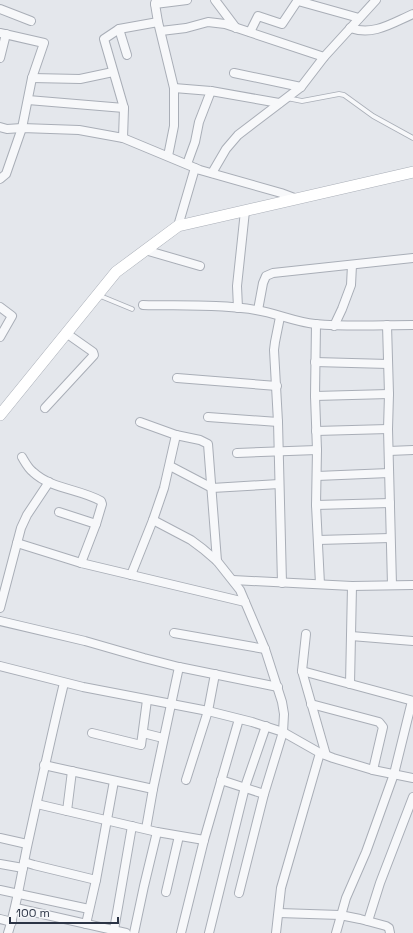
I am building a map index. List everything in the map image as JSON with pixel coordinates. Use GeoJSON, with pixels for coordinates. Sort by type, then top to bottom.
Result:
{"type":"FeatureCollection","features":[{"type":"Feature","properties":{"kind":"street"},"geometry":{"type":"LineString","coordinates":[[168,156],[174,126],[174,88],[158,22],[156,2],[187,0]]}},
{"type":"Feature","properties":{"kind":"street"},"geometry":{"type":"LineString","coordinates":[[215,0],[236,28]]}},
{"type":"Feature","properties":{"kind":"street"},"geometry":{"type":"LineString","coordinates":[[250,32],[258,16],[282,24],[298,0],[359,18]]}},
{"type":"Feature","properties":{"kind":"street"},"geometry":{"type":"LineString","coordinates":[[212,173],[226,149],[238,135],[301,87],[324,57],[376,0]]}},
{"type":"Feature","properties":{"kind":"street"},"geometry":{"type":"LineString","coordinates":[[0,8],[31,21]]}},
{"type":"Feature","properties":{"kind":"street"},"geometry":{"type":"LineString","coordinates":[[350,28],[360,31],[370,31],[386,26],[413,14]]}},
{"type":"Feature","properties":{"kind":"street"},"geometry":{"type":"LineString","coordinates":[[123,138],[124,108],[104,39],[119,30],[158,22]]}},
{"type":"Feature","properties":{"kind":"street"},"geometry":{"type":"LineString","coordinates":[[161,31],[186,28],[208,22],[225,24],[324,57]]}},
{"type":"Feature","properties":{"kind":"street"},"geometry":{"type":"LineString","coordinates":[[119,30],[126,55]]}},
{"type":"Feature","properties":{"kind":"street"},"geometry":{"type":"LineString","coordinates":[[0,58],[3,34],[44,43],[32,78],[22,128],[2,175]]}},
{"type":"Feature","properties":{"kind":"street"},"geometry":{"type":"LineString","coordinates":[[32,78],[80,80],[113,72]]}},
{"type":"Feature","properties":{"kind":"street"},"geometry":{"type":"LineString","coordinates":[[234,73],[301,87]]}},
{"type":"Feature","properties":{"kind":"street"},"geometry":{"type":"LineString","coordinates":[[174,88],[211,91],[280,103]]}},
{"type":"Feature","properties":{"kind":"street"},"geometry":{"type":"LineString","coordinates":[[187,164],[199,122],[211,91]]}},
{"type":"Feature","properties":{"kind":"street"},"geometry":{"type":"LineString","coordinates":[[28,100],[124,108]]}},
{"type":"Feature","properties":{"kind":"street"},"geometry":{"type":"LineString","coordinates":[[0,127],[79,130],[123,138],[195,168],[298,199]]}},
{"type":"Feature","properties":{"kind":"street"},"geometry":{"type":"LineString","coordinates":[[178,226],[195,168]]}},
{"type":"Feature","properties":{"kind":"street"},"geometry":{"type":"LineString","coordinates":[[0,415],[116,272],[178,226],[413,172]]}},
{"type":"Feature","properties":{"kind":"street"},"geometry":{"type":"LineString","coordinates":[[238,308],[237,286],[245,211]]}},
{"type":"Feature","properties":{"kind":"street"},"geometry":{"type":"LineString","coordinates":[[145,250],[200,266]]}},
{"type":"Feature","properties":{"kind":"street"},"geometry":{"type":"LineString","coordinates":[[258,310],[263,283],[266,276],[273,273],[413,258]]}},
{"type":"Feature","properties":{"kind":"street"},"geometry":{"type":"LineString","coordinates":[[334,326],[351,285],[355,265]]}},
{"type":"Feature","properties":{"kind":"street"},"geometry":{"type":"LineString","coordinates":[[143,305],[258,310],[280,317],[334,326],[413,325]]}},
{"type":"Feature","properties":{"kind":"street"},"geometry":{"type":"LineString","coordinates":[[0,307],[12,316],[0,337]]}},
{"type":"Feature","properties":{"kind":"street"},"geometry":{"type":"LineString","coordinates":[[280,317],[274,342],[277,386],[282,583]]}},
{"type":"Feature","properties":{"kind":"street"},"geometry":{"type":"LineString","coordinates":[[316,324],[314,396],[317,450],[316,505],[320,584]]}},
{"type":"Feature","properties":{"kind":"street"},"geometry":{"type":"LineString","coordinates":[[387,325],[392,585]]}},
{"type":"Feature","properties":{"kind":"street"},"geometry":{"type":"LineString","coordinates":[[45,408],[94,355],[93,352],[66,334]]}},
{"type":"Feature","properties":{"kind":"street"},"geometry":{"type":"LineString","coordinates":[[315,362],[388,364]]}},
{"type":"Feature","properties":{"kind":"street"},"geometry":{"type":"LineString","coordinates":[[177,378],[277,386]]}},
{"type":"Feature","properties":{"kind":"street"},"geometry":{"type":"LineString","coordinates":[[314,396],[389,394]]}},
{"type":"Feature","properties":{"kind":"street"},"geometry":{"type":"LineString","coordinates":[[208,417],[278,422]]}},
{"type":"Feature","properties":{"kind":"street"},"geometry":{"type":"LineString","coordinates":[[140,422],[176,435],[200,440],[208,444],[217,561]]}},
{"type":"Feature","properties":{"kind":"street"},"geometry":{"type":"LineString","coordinates":[[316,431],[388,429]]}},
{"type":"Feature","properties":{"kind":"street"},"geometry":{"type":"LineString","coordinates":[[131,575],[154,520],[170,466],[176,435]]}},
{"type":"Feature","properties":{"kind":"street"},"geometry":{"type":"LineString","coordinates":[[237,453],[317,450]]}},
{"type":"Feature","properties":{"kind":"street"},"geometry":{"type":"LineString","coordinates":[[389,451],[413,450]]}},
{"type":"Feature","properties":{"kind":"street"},"geometry":{"type":"LineString","coordinates":[[22,457],[33,472],[49,482],[101,501],[102,504],[96,524],[81,563]]}},
{"type":"Feature","properties":{"kind":"street"},"geometry":{"type":"LineString","coordinates":[[170,466],[212,488],[279,484]]}},
{"type":"Feature","properties":{"kind":"street"},"geometry":{"type":"LineString","coordinates":[[317,476],[389,473]]}},
{"type":"Feature","properties":{"kind":"street"},"geometry":{"type":"LineString","coordinates":[[0,608],[24,520],[49,482]]}},
{"type":"Feature","properties":{"kind":"street"},"geometry":{"type":"LineString","coordinates":[[316,505],[390,503]]}},
{"type":"Feature","properties":{"kind":"street"},"geometry":{"type":"LineString","coordinates":[[59,512],[96,524]]}},
{"type":"Feature","properties":{"kind":"street"},"geometry":{"type":"LineString","coordinates":[[154,520],[191,540],[203,549],[217,561],[233,580],[240,590],[265,649],[278,687],[284,714],[283,732],[264,794],[239,893]]}},
{"type":"Feature","properties":{"kind":"street"},"geometry":{"type":"LineString","coordinates":[[318,540],[390,538]]}},
{"type":"Feature","properties":{"kind":"street"},"geometry":{"type":"LineString","coordinates":[[17,543],[81,563],[245,602]]}},
{"type":"Feature","properties":{"kind":"street"},"geometry":{"type":"LineString","coordinates":[[233,580],[352,586],[413,585]]}},
{"type":"Feature","properties":{"kind":"street"},"geometry":{"type":"LineString","coordinates":[[350,684],[352,586]]}},
{"type":"Feature","properties":{"kind":"street"},"geometry":{"type":"LineString","coordinates":[[0,621],[85,641],[179,667],[278,687]]}},
{"type":"Feature","properties":{"kind":"street"},"geometry":{"type":"LineString","coordinates":[[174,633],[265,649]]}},
{"type":"Feature","properties":{"kind":"street"},"geometry":{"type":"LineString","coordinates":[[276,933],[282,883],[323,754],[302,671],[306,634]]}},
{"type":"Feature","properties":{"kind":"street"},"geometry":{"type":"LineString","coordinates":[[350,636],[413,641]]}},
{"type":"Feature","properties":{"kind":"street"},"geometry":{"type":"LineString","coordinates":[[0,666],[64,683],[208,711],[266,726],[283,732],[323,754],[353,765],[413,778]]}},
{"type":"Feature","properties":{"kind":"street"},"geometry":{"type":"LineString","coordinates":[[146,829],[163,738],[172,704],[179,667]]}},
{"type":"Feature","properties":{"kind":"street"},"geometry":{"type":"LineString","coordinates":[[302,671],[412,701],[394,774],[366,852],[340,916],[336,933]]}},
{"type":"Feature","properties":{"kind":"street"},"geometry":{"type":"LineString","coordinates":[[186,780],[208,711],[215,674]]}},
{"type":"Feature","properties":{"kind":"street"},"geometry":{"type":"LineString","coordinates":[[8,933],[16,908],[23,865],[44,765],[64,683]]}},
{"type":"Feature","properties":{"kind":"street"},"geometry":{"type":"LineString","coordinates":[[92,733],[140,745],[142,744],[148,700]]}},
{"type":"Feature","properties":{"kind":"street"},"geometry":{"type":"LineString","coordinates":[[311,704],[379,722],[383,727],[373,770]]}},
{"type":"Feature","properties":{"kind":"street"},"geometry":{"type":"LineString","coordinates":[[180,933],[238,719]]}},
{"type":"Feature","properties":{"kind":"street"},"geometry":{"type":"LineString","coordinates":[[209,933],[245,787],[266,726]]}},
{"type":"Feature","properties":{"kind":"street"},"geometry":{"type":"LineString","coordinates":[[143,733],[163,738]]}},
{"type":"Feature","properties":{"kind":"street"},"geometry":{"type":"LineString","coordinates":[[44,765],[153,789]]}},
{"type":"Feature","properties":{"kind":"street"},"geometry":{"type":"LineString","coordinates":[[67,811],[72,771]]}},
{"type":"Feature","properties":{"kind":"street"},"geometry":{"type":"LineString","coordinates":[[221,780],[264,794]]}},
{"type":"Feature","properties":{"kind":"street"},"geometry":{"type":"LineString","coordinates":[[86,924],[96,880],[114,781]]}},
{"type":"Feature","properties":{"kind":"street"},"geometry":{"type":"LineString","coordinates":[[368,921],[380,883],[413,797]]}},
{"type":"Feature","properties":{"kind":"street"},"geometry":{"type":"LineString","coordinates":[[37,804],[157,832],[204,840]]}},
{"type":"Feature","properties":{"kind":"street"},"geometry":{"type":"LineString","coordinates":[[114,930],[132,826]]}},
{"type":"Feature","properties":{"kind":"street"},"geometry":{"type":"LineString","coordinates":[[134,933],[157,832]]}},
{"type":"Feature","properties":{"kind":"street"},"geometry":{"type":"LineString","coordinates":[[166,892],[179,836]]}},
{"type":"Feature","properties":{"kind":"street"},"geometry":{"type":"LineString","coordinates":[[0,838],[28,844]]}},
{"type":"Feature","properties":{"kind":"street"},"geometry":{"type":"LineString","coordinates":[[0,864],[34,865],[96,880]]}},
{"type":"Feature","properties":{"kind":"street"},"geometry":{"type":"LineString","coordinates":[[0,890],[89,910]]}},
{"type":"Feature","properties":{"kind":"street"},"geometry":{"type":"LineString","coordinates":[[16,908],[86,924],[100,930],[114,930],[126,933]]}},
{"type":"Feature","properties":{"kind":"street"},"geometry":{"type":"LineString","coordinates":[[279,913],[340,916],[368,921],[389,928],[390,933]]}},
{"type":"Feature","properties":{"kind":"street"},"geometry":{"type":"LineString","coordinates":[[0,919],[12,922]]}},
{"type":"Feature","properties":{"kind":"lane"},"geometry":{"type":"LineString","coordinates":[[287,98],[302,101],[339,94],[344,95],[373,116],[413,138]]}},
{"type":"Feature","properties":{"kind":"lane"},"geometry":{"type":"LineString","coordinates":[[98,295],[132,309]]}}]}
